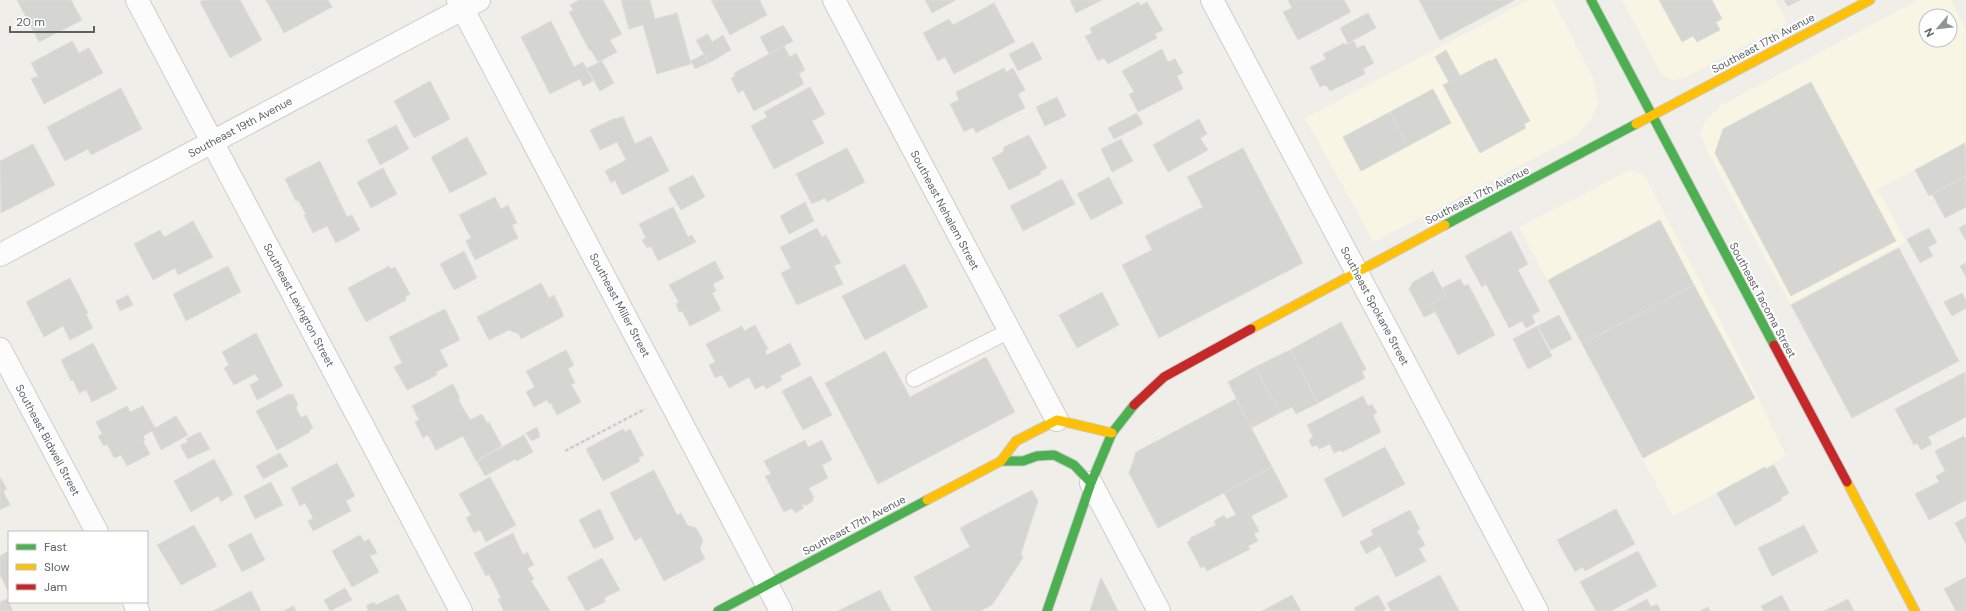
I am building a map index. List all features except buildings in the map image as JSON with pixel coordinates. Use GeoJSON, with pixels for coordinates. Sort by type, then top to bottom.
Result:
{"type":"FeatureCollection","features":[{"type":"Feature","properties":{"kind":"main road","name":"Southeast Tacoma Street"},"geometry":{"type":"LineString","coordinates":[[1590,0],[1915,611]]}},
{"type":"Feature","properties":{"kind":"main road","name":"Southeast 17th Avenue"},"geometry":{"type":"LineString","coordinates":[[1001,461],[1024,461],[1038,456],[1054,454],[1064,458],[1080,469],[1091,483],[1112,433],[1123,417],[1139,399],[1164,377],[1186,363],[1870,0]]}},
{"type":"Feature","properties":{"kind":"main road","name":"Southeast 17th Avenue"},"geometry":{"type":"LineString","coordinates":[[718,611],[1001,461],[1016,442],[1057,420]]}},
{"type":"Feature","properties":{"kind":"main road"},"geometry":{"type":"LineString","coordinates":[[1057,420],[1112,433]]}},
{"type":"Feature","properties":{"kind":"main road"},"geometry":{"type":"LineString","coordinates":[[1047,611],[1091,483]]}},
{"type":"Feature","properties":{"kind":"street","name":"Southeast Lexington Street"},"geometry":{"type":"LineString","coordinates":[[137,0],[460,611]]}},
{"type":"Feature","properties":{"kind":"street","name":"Southeast Nehalem Street"},"geometry":{"type":"LineString","coordinates":[[834,0],[1057,420]]}},
{"type":"Feature","properties":{"kind":"street","name":"Southeast Spokane Street"},"geometry":{"type":"LineString","coordinates":[[1212,0],[1537,611]]}},
{"type":"Feature","properties":{"kind":"street","name":"Southeast 19th Avenue"},"geometry":{"type":"LineString","coordinates":[[0,255],[212,142],[467,3]]}},
{"type":"Feature","properties":{"kind":"street","name":"Southeast Miller Street"},"geometry":{"type":"LineString","coordinates":[[467,3],[668,397],[781,611]]}},
{"type":"Feature","properties":{"kind":"street","name":"Southeast Bidwell Street"},"geometry":{"type":"LineString","coordinates":[[0,349],[96,531]]}},
{"type":"Feature","properties":{"kind":"street"},"geometry":{"type":"LineString","coordinates":[[1091,483],[1159,611]]}},
{"type":"Feature","properties":{"kind":"lane"},"geometry":{"type":"LineString","coordinates":[[914,379],[1009,331]]}},
{"type":"Feature","properties":{"kind":"path"},"geometry":{"type":"LineString","coordinates":[[566,451],[668,397]]}},
{"type":"Feature","properties":{"kind":"shaded area"},"geometry":{"type":"Polygon","coordinates":[[[1529,0],[1553,0],[1594,80],[1598,103],[1591,119],[1577,136],[1374,242],[1305,118],[1529,0]]]}},
{"type":"Feature","properties":{"kind":"shaded area"},"geometry":{"type":"Polygon","coordinates":[[[1622,0],[1775,0],[1787,23],[1686,77],[1673,80],[1662,75],[1622,0]]]}},
{"type":"Feature","properties":{"kind":"shaded area"},"geometry":{"type":"Polygon","coordinates":[[[1918,0],[1951,0],[1955,8],[1918,8],[1918,48],[1958,48],[1958,14],[1966,30],[1966,142],[1878,189],[1906,242],[1790,304],[1708,152],[1700,133],[1706,120],[1722,105],[1918,0]]]}},
{"type":"Feature","properties":{"kind":"shaded area"},"geometry":{"type":"Polygon","coordinates":[[[1630,170],[1641,173],[1647,180],[1727,334],[1786,456],[1673,516],[1519,227],[1630,170]]]}},
{"type":"Feature","properties":{"kind":"traffic: fast"},"geometry":{"type":"LineString","coordinates":[[1591,0],[1774,345]]}},
{"type":"Feature","properties":{"kind":"traffic: fast"},"geometry":{"type":"LineString","coordinates":[[1445,225],[1636,124]]}},
{"type":"Feature","properties":{"kind":"traffic: fast"},"geometry":{"type":"LineString","coordinates":[[1047,611],[1091,483],[1112,433],[1134,405]]}},
{"type":"Feature","properties":{"kind":"traffic: fast"},"geometry":{"type":"LineString","coordinates":[[1001,461],[1023,461],[1037,456],[1054,455],[1074,465],[1091,483]]}},
{"type":"Feature","properties":{"kind":"traffic: fast"},"geometry":{"type":"LineString","coordinates":[[718,611],[927,500]]}},
{"type":"Feature","properties":{"kind":"traffic: slow"},"geometry":{"type":"LineString","coordinates":[[1636,124],[1870,0]]}},
{"type":"Feature","properties":{"kind":"traffic: slow"},"geometry":{"type":"LineString","coordinates":[[1251,329],[1445,225]]}},
{"type":"Feature","properties":{"kind":"traffic: slow"},"geometry":{"type":"LineString","coordinates":[[927,500],[1001,461],[1016,441],[1057,420],[1112,433]]}},
{"type":"Feature","properties":{"kind":"traffic: slow"},"geometry":{"type":"LineString","coordinates":[[1847,482],[1915,611]]}},
{"type":"Feature","properties":{"kind":"traffic: jam"},"geometry":{"type":"LineString","coordinates":[[1134,405],[1164,377],[1251,329]]}},
{"type":"Feature","properties":{"kind":"traffic: jam"},"geometry":{"type":"LineString","coordinates":[[1774,345],[1847,482]]}}]}
